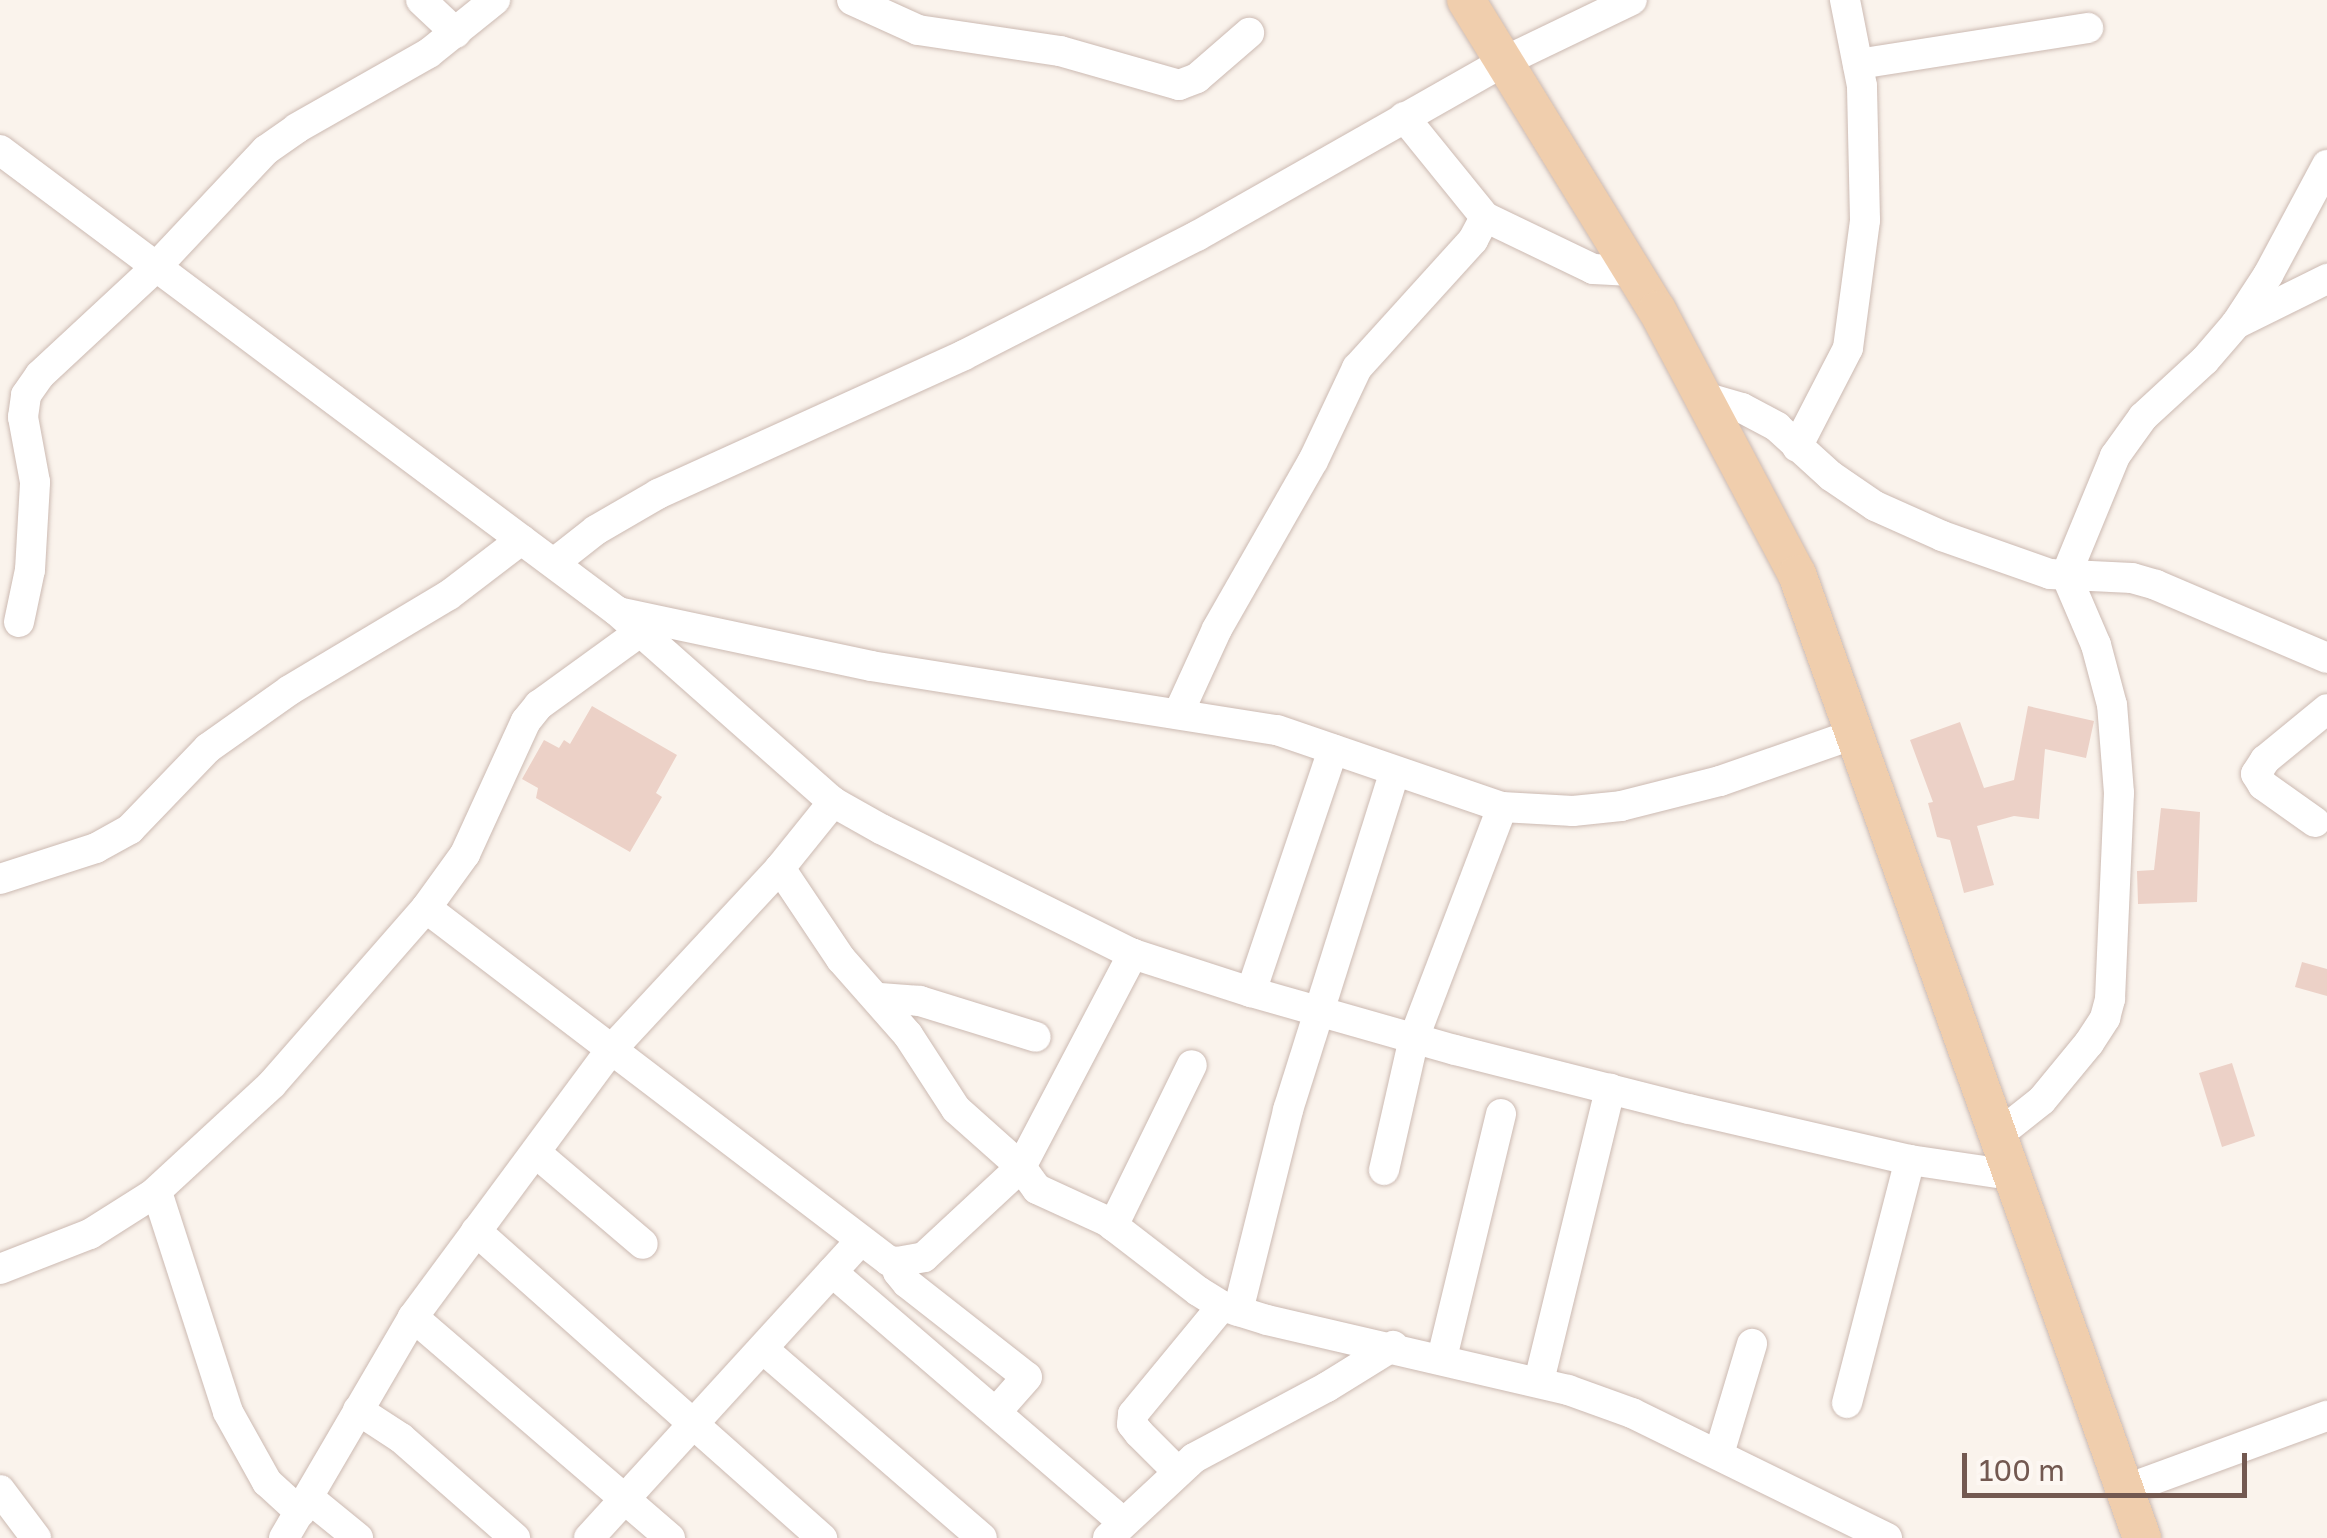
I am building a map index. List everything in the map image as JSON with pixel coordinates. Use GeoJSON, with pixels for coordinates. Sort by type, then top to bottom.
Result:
{"type":"FeatureCollection","features":[{"type":"Feature","properties":{"kind":"main road"},"geometry":{"type":"LineString","coordinates":[[1466,0],[1707,398],[1797,574],[2142,1538]]}},
{"type":"Feature","properties":{"kind":"street"},"geometry":{"type":"LineString","coordinates":[[421,0],[456,33]]}},
{"type":"Feature","properties":{"kind":"street"},"geometry":{"type":"LineString","coordinates":[[19,622],[30,570],[35,482],[23,418],[26,395],[40,375],[155,268],[266,150],[456,33],[494,0]]}},
{"type":"Feature","properties":{"kind":"street"},"geometry":{"type":"LineString","coordinates":[[852,0],[918,30],[1060,51],[1179,85],[1197,78],[1250,34]]}},
{"type":"Feature","properties":{"kind":"street"},"geometry":{"type":"LineString","coordinates":[[554,564],[596,530],[658,494],[964,356],[1197,236],[1503,62],[1632,0]]}},
{"type":"Feature","properties":{"kind":"street"},"geometry":{"type":"LineString","coordinates":[[1797,446],[1848,348],[1865,220],[1866,155],[1858,64],[1845,0]]}},
{"type":"Feature","properties":{"kind":"street"},"geometry":{"type":"LineString","coordinates":[[1858,64],[2088,28]]}},
{"type":"Feature","properties":{"kind":"street"},"geometry":{"type":"LineString","coordinates":[[1404,116],[1485,217],[1593,269],[1632,271]]}},
{"type":"Feature","properties":{"kind":"street"},"geometry":{"type":"LineString","coordinates":[[0,150],[52,185],[155,268],[617,611],[832,802],[1133,954],[1251,992],[1610,1089],[1910,1160],[2012,1175]]}},
{"type":"Feature","properties":{"kind":"street"},"geometry":{"type":"LineString","coordinates":[[1998,1135],[2042,1100],[2089,1043],[2105,1018],[2110,998],[2119,793],[2112,705],[2096,644],[2066,575],[2114,456],[2142,417],[2205,360],[2236,324],[2327,165]]}},
{"type":"Feature","properties":{"kind":"street"},"geometry":{"type":"LineString","coordinates":[[1179,712],[1218,629],[1313,462],[1357,368],[1473,240],[1485,217]]}},
{"type":"Feature","properties":{"kind":"street"},"geometry":{"type":"LineString","coordinates":[[2236,324],[2327,280]]}},
{"type":"Feature","properties":{"kind":"street"},"geometry":{"type":"LineString","coordinates":[[1707,398],[1760,418],[1875,506],[2019,566],[2066,575],[2132,578],[2156,585],[2327,658]]}},
{"type":"Feature","properties":{"kind":"street"},"geometry":{"type":"LineString","coordinates":[[0,879],[96,848],[130,829],[208,748],[290,690],[449,595],[521,540]]}},
{"type":"Feature","properties":{"kind":"street"},"geometry":{"type":"LineString","coordinates":[[617,611],[872,666],[1277,730],[1502,808],[1573,810],[1621,806],[1720,781],[1854,734]]}},
{"type":"Feature","properties":{"kind":"street"},"geometry":{"type":"LineString","coordinates":[[0,1269],[90,1234],[157,1192],[272,1084],[426,908],[478,831],[526,721],[559,687],[640,632]]}},
{"type":"Feature","properties":{"kind":"street"},"geometry":{"type":"LineString","coordinates":[[2316,822],[2264,785],[2256,774],[2265,760],[2327,709]]}},
{"type":"Feature","properties":{"kind":"street"},"geometry":{"type":"LineString","coordinates":[[1251,992],[1333,750]]}},
{"type":"Feature","properties":{"kind":"street"},"geometry":{"type":"LineString","coordinates":[[1178,1472],[1132,1424],[1134,1414],[1230,1308],[1395,771]]}},
{"type":"Feature","properties":{"kind":"street"},"geometry":{"type":"LineString","coordinates":[[284,1538],[413,1316],[610,1050],[780,868],[832,802]]}},
{"type":"Feature","properties":{"kind":"street"},"geometry":{"type":"LineString","coordinates":[[1384,1170],[1414,1038],[1502,808]]}},
{"type":"Feature","properties":{"kind":"street"},"geometry":{"type":"LineString","coordinates":[[780,868],[841,959],[880,998],[956,1109],[1021,1168],[1037,1189],[1114,1226],[1230,1308],[1539,1381],[1632,1413],[1887,1538]]}},
{"type":"Feature","properties":{"kind":"street"},"geometry":{"type":"LineString","coordinates":[[426,908],[861,1240],[889,1261],[898,1262],[924,1257],[1021,1168],[1133,954]]}},
{"type":"Feature","properties":{"kind":"street"},"geometry":{"type":"LineString","coordinates":[[880,998],[920,1001],[1036,1037]]}},
{"type":"Feature","properties":{"kind":"street"},"geometry":{"type":"LineString","coordinates":[[1114,1226],[1192,1065]]}},
{"type":"Feature","properties":{"kind":"street"},"geometry":{"type":"LineString","coordinates":[[1539,1381],[1610,1089]]}},
{"type":"Feature","properties":{"kind":"street"},"geometry":{"type":"LineString","coordinates":[[1442,1358],[1501,1114]]}},
{"type":"Feature","properties":{"kind":"street"},"geometry":{"type":"LineString","coordinates":[[536,1153],[643,1244]]}},
{"type":"Feature","properties":{"kind":"street"},"geometry":{"type":"LineString","coordinates":[[1848,1402],[1910,1160]]}},
{"type":"Feature","properties":{"kind":"street"},"geometry":{"type":"LineString","coordinates":[[157,1192],[228,1412],[267,1482],[358,1538]]}},
{"type":"Feature","properties":{"kind":"street"},"geometry":{"type":"LineString","coordinates":[[476,1231],[822,1538]]}},
{"type":"Feature","properties":{"kind":"street"},"geometry":{"type":"LineString","coordinates":[[589,1538],[861,1240]]}},
{"type":"Feature","properties":{"kind":"street"},"geometry":{"type":"LineString","coordinates":[[898,1262],[898,1272],[906,1283],[1027,1378],[996,1412]]}},
{"type":"Feature","properties":{"kind":"street"},"geometry":{"type":"LineString","coordinates":[[832,1272],[996,1412],[1116,1530],[1178,1472],[1237,1432],[1328,1387],[1393,1346]]}},
{"type":"Feature","properties":{"kind":"street"},"geometry":{"type":"LineString","coordinates":[[413,1316],[670,1538]]}},
{"type":"Feature","properties":{"kind":"street"},"geometry":{"type":"LineString","coordinates":[[1719,1454],[1752,1344]]}},
{"type":"Feature","properties":{"kind":"street"},"geometry":{"type":"LineString","coordinates":[[762,1349],[982,1538]]}},
{"type":"Feature","properties":{"kind":"street"},"geometry":{"type":"LineString","coordinates":[[358,1410],[401,1438],[515,1538]]}},
{"type":"Feature","properties":{"kind":"street"},"geometry":{"type":"LineString","coordinates":[[2127,1489],[2327,1416]]}},
{"type":"Feature","properties":{"kind":"street"},"geometry":{"type":"LineString","coordinates":[[0,1490],[36,1538]]}},
{"type":"Feature","properties":{"kind":"building"},"geometry":{"type":"Polygon","coordinates":[[[592,706],[677,755],[656,793],[662,797],[630,852],[536,798],[538,788],[522,779],[544,740],[559,748],[564,740],[570,744],[592,706]]]}},
{"type":"Feature","properties":{"kind":"building"},"geometry":{"type":"Polygon","coordinates":[[[2028,706],[2094,721],[2086,758],[2045,749],[2039,819],[2014,816],[1977,826],[1994,885],[1964,893],[1950,840],[1937,837],[1928,803],[1933,802],[1910,740],[1960,722],[1984,788],[2014,780],[2028,706]]]}},
{"type":"Feature","properties":{"kind":"building"},"geometry":{"type":"Polygon","coordinates":[[[2161,808],[2200,812],[2197,902],[2138,904],[2137,871],[2154,870],[2161,808]]]}},
{"type":"Feature","properties":{"kind":"building"},"geometry":{"type":"Polygon","coordinates":[[[2302,962],[2327,969],[2327,996],[2295,987],[2302,962]]]}},
{"type":"Feature","properties":{"kind":"building"},"geometry":{"type":"Polygon","coordinates":[[[2232,1063],[2255,1136],[2222,1147],[2199,1073],[2232,1063]]]}}]}
